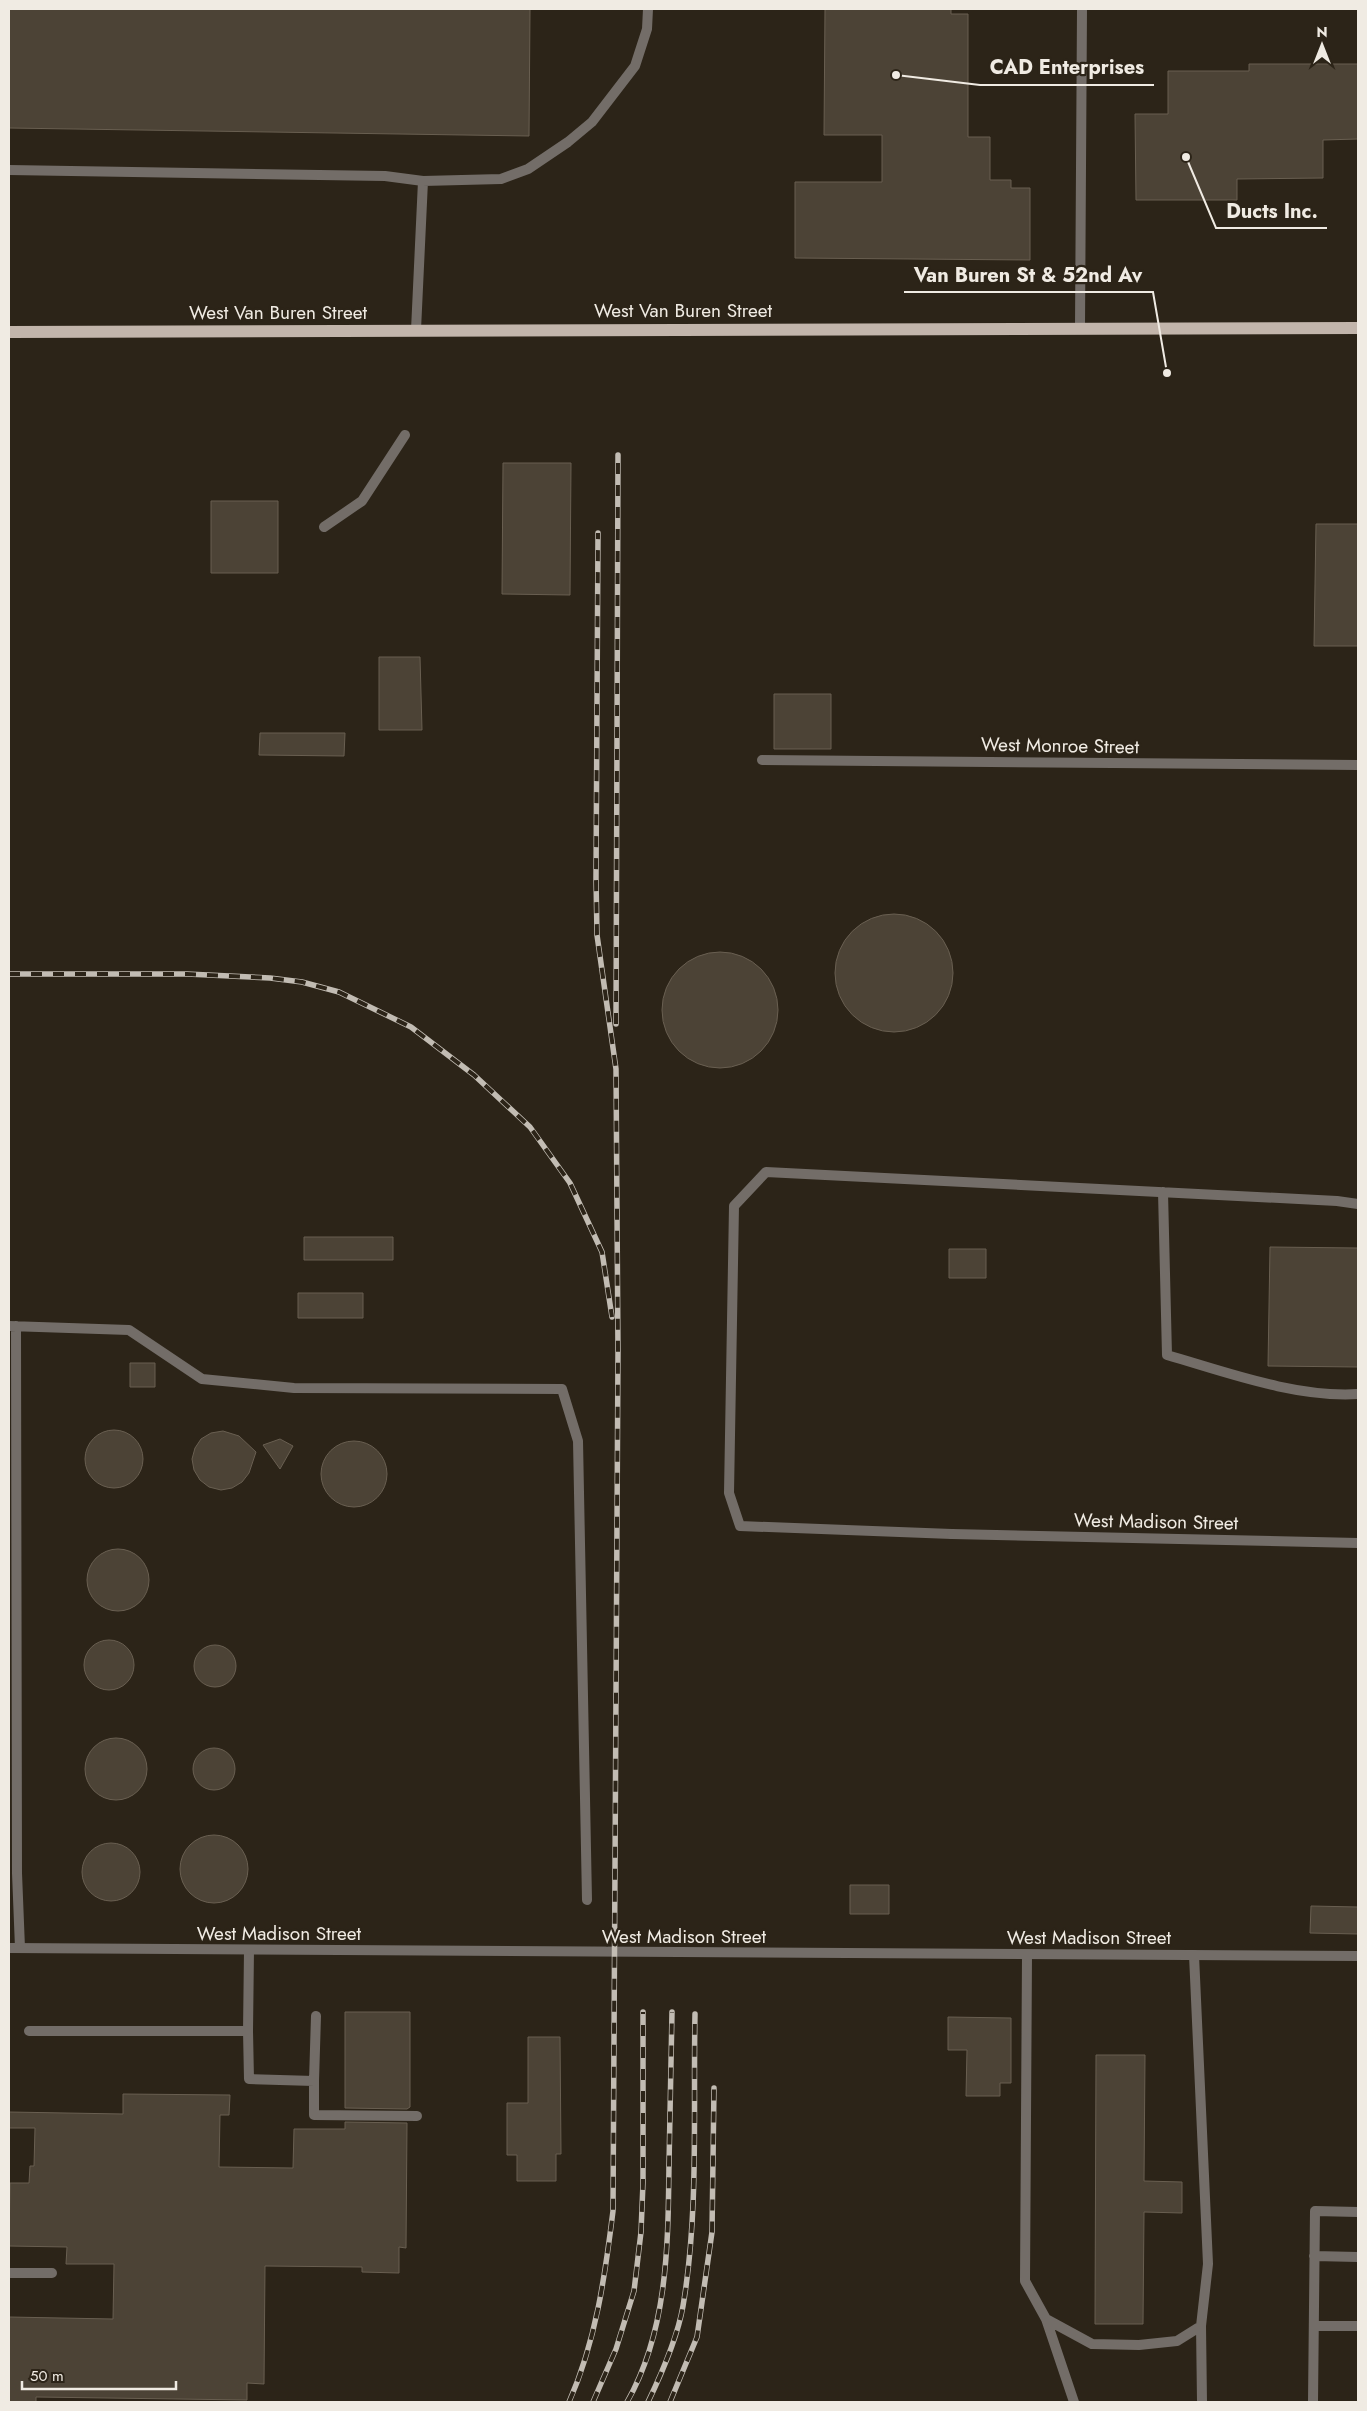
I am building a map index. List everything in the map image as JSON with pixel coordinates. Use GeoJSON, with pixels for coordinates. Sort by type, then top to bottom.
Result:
{"type":"FeatureCollection","features":[{"type":"Feature","properties":{"kind":"main road","name":"West Van Buren Street"},"geometry":{"type":"LineString","coordinates":[[9,332],[1080,327],[1358,328]]}},
{"type":"Feature","properties":{"kind":"street"},"geometry":{"type":"LineString","coordinates":[[9,170],[385,176],[423,181],[500,179],[528,169],[568,142],[592,122],[635,66],[647,29],[648,9]]}},
{"type":"Feature","properties":{"kind":"street"},"geometry":{"type":"LineString","coordinates":[[1080,327],[1082,9]]}},
{"type":"Feature","properties":{"kind":"street"},"geometry":{"type":"LineString","coordinates":[[416,330],[423,181]]}},
{"type":"Feature","properties":{"kind":"street"},"geometry":{"type":"LineString","coordinates":[[324,527],[362,501],[405,435]]}},
{"type":"Feature","properties":{"kind":"street","name":"West Monroe Street"},"geometry":{"type":"LineString","coordinates":[[762,760],[1358,765]]}},
{"type":"Feature","properties":{"kind":"street","name":"West Madison Street"},"geometry":{"type":"LineString","coordinates":[[1163,1192],[766,1172],[734,1206],[729,1493],[740,1526],[952,1534],[1358,1543]]}},
{"type":"Feature","properties":{"kind":"street"},"geometry":{"type":"LineString","coordinates":[[1358,1204],[1337,1201],[1163,1192],[1166,1355],[1277,1386],[1342,1395],[1358,1394]]}},
{"type":"Feature","properties":{"kind":"street"},"geometry":{"type":"LineString","coordinates":[[20,1948],[13,1734],[12,1326],[129,1330],[202,1379],[294,1388],[562,1389],[578,1442],[587,1900]]}},
{"type":"Feature","properties":{"kind":"street","name":"West Madison Street"},"geometry":{"type":"LineString","coordinates":[[9,1948],[1358,1956]]}},
{"type":"Feature","properties":{"kind":"street"},"geometry":{"type":"LineString","coordinates":[[249,1950],[249,2078],[314,2081]]}},
{"type":"Feature","properties":{"kind":"street"},"geometry":{"type":"LineString","coordinates":[[1026,1955],[1025,2281],[1046,2318],[1074,2402]]}},
{"type":"Feature","properties":{"kind":"street"},"geometry":{"type":"LineString","coordinates":[[1194,1955],[1208,2264],[1201,2326],[1202,2402]]}},
{"type":"Feature","properties":{"kind":"street"},"geometry":{"type":"LineString","coordinates":[[316,2016],[314,2115],[417,2116]]}},
{"type":"Feature","properties":{"kind":"street"},"geometry":{"type":"LineString","coordinates":[[29,2031],[248,2031]]}},
{"type":"Feature","properties":{"kind":"street"},"geometry":{"type":"LineString","coordinates":[[1313,2402],[1315,2211],[1358,2212]]}},
{"type":"Feature","properties":{"kind":"street"},"geometry":{"type":"LineString","coordinates":[[1314,2256],[1358,2257]]}},
{"type":"Feature","properties":{"kind":"street"},"geometry":{"type":"LineString","coordinates":[[9,2273],[52,2274]]}},
{"type":"Feature","properties":{"kind":"street"},"geometry":{"type":"LineString","coordinates":[[1046,2318],[1092,2344],[1139,2345],[1177,2341],[1201,2326]]}},
{"type":"Feature","properties":{"kind":"street"},"geometry":{"type":"LineString","coordinates":[[1314,2326],[1358,2326]]}},
{"type":"Feature","properties":{"kind":"building"},"geometry":{"type":"Polygon","coordinates":[[[9,9],[530,9],[529,136],[9,128],[9,9]]]}},
{"type":"Feature","properties":{"kind":"building"},"geometry":{"type":"Polygon","coordinates":[[[825,9],[951,9],[951,14],[968,14],[968,137],[990,137],[990,180],[1011,180],[1011,188],[1030,188],[1030,260],[795,258],[795,182],[882,182],[882,135],[824,135],[825,9]]]}},
{"type":"Feature","properties":{"kind":"building"},"geometry":{"type":"Polygon","coordinates":[[[1249,64],[1358,64],[1358,139],[1323,140],[1323,178],[1237,179],[1237,200],[1136,200],[1135,114],[1168,114],[1168,71],[1249,71],[1249,64]]]}},
{"type":"Feature","properties":{"kind":"building"},"geometry":{"type":"Polygon","coordinates":[[[503,463],[571,463],[570,595],[502,594],[503,463]]]}},
{"type":"Feature","properties":{"kind":"building"},"geometry":{"type":"Polygon","coordinates":[[[211,501],[278,501],[278,573],[211,573],[211,501]]]}},
{"type":"Feature","properties":{"kind":"building"},"geometry":{"type":"Polygon","coordinates":[[[1316,524],[1358,524],[1358,646],[1314,646],[1316,524]]]}},
{"type":"Feature","properties":{"kind":"building"},"geometry":{"type":"Polygon","coordinates":[[[379,657],[420,657],[422,730],[379,730],[379,657]]]}},
{"type":"Feature","properties":{"kind":"building"},"geometry":{"type":"Polygon","coordinates":[[[774,694],[831,694],[831,749],[774,749],[774,694]]]}},
{"type":"Feature","properties":{"kind":"building"},"geometry":{"type":"Polygon","coordinates":[[[260,733],[345,733],[344,756],[259,755],[260,733]]]}},
{"type":"Feature","properties":{"kind":"building"},"geometry":{"type":"Polygon","coordinates":[[[894,914],[916,919],[936,931],[948,951],[953,973],[948,995],[936,1015],[916,1027],[894,1032],[872,1027],[852,1015],[840,995],[835,973],[840,951],[852,931],[872,919],[894,914]]]}},
{"type":"Feature","properties":{"kind":"building"},"geometry":{"type":"Polygon","coordinates":[[[720,952],[742,956],[761,969],[774,988],[778,1010],[774,1032],[761,1051],[742,1064],[720,1068],[698,1064],[679,1051],[666,1032],[662,1010],[666,988],[679,969],[698,956],[720,952]]]}},
{"type":"Feature","properties":{"kind":"building"},"geometry":{"type":"Polygon","coordinates":[[[304,1237],[393,1237],[393,1260],[304,1260],[304,1237]]]}},
{"type":"Feature","properties":{"kind":"building"},"geometry":{"type":"Polygon","coordinates":[[[1270,1247],[1358,1248],[1358,1367],[1268,1366],[1270,1247]]]}},
{"type":"Feature","properties":{"kind":"building"},"geometry":{"type":"Polygon","coordinates":[[[949,1249],[986,1249],[986,1278],[949,1278],[949,1249]]]}},
{"type":"Feature","properties":{"kind":"building"},"geometry":{"type":"Polygon","coordinates":[[[298,1293],[363,1293],[363,1318],[298,1318],[298,1293]]]}},
{"type":"Feature","properties":{"kind":"building"},"geometry":{"type":"Polygon","coordinates":[[[130,1363],[155,1363],[155,1387],[130,1387],[130,1363]]]}},
{"type":"Feature","properties":{"kind":"building"},"geometry":{"type":"Polygon","coordinates":[[[108,1430],[120,1430],[135,1438],[143,1453],[143,1465],[135,1480],[120,1488],[108,1488],[93,1480],[85,1465],[85,1453],[93,1438],[108,1430]]]}},
{"type":"Feature","properties":{"kind":"building"},"geometry":{"type":"Polygon","coordinates":[[[223,1431],[239,1436],[256,1452],[249,1473],[242,1482],[232,1488],[221,1490],[209,1487],[200,1480],[194,1470],[192,1459],[195,1448],[201,1439],[211,1433],[223,1431]]]}},
{"type":"Feature","properties":{"kind":"building"},"geometry":{"type":"Polygon","coordinates":[[[280,1439],[293,1446],[280,1469],[263,1445],[280,1439]]]}},
{"type":"Feature","properties":{"kind":"building"},"geometry":{"type":"Polygon","coordinates":[[[354,1441],[367,1443],[382,1456],[385,1461],[387,1474],[385,1487],[372,1502],[367,1505],[354,1507],[341,1505],[326,1492],[323,1487],[321,1474],[323,1461],[336,1446],[341,1443],[354,1441]]]}},
{"type":"Feature","properties":{"kind":"building"},"geometry":{"type":"Polygon","coordinates":[[[118,1549],[130,1551],[140,1558],[147,1568],[149,1580],[147,1592],[140,1602],[130,1609],[118,1611],[106,1609],[96,1602],[89,1592],[87,1580],[89,1568],[96,1558],[106,1551],[118,1549]]]}},
{"type":"Feature","properties":{"kind":"building"},"geometry":{"type":"Polygon","coordinates":[[[109,1640],[119,1642],[127,1647],[132,1655],[134,1665],[132,1675],[127,1683],[119,1688],[109,1690],[99,1688],[91,1683],[86,1675],[84,1665],[86,1655],[91,1647],[99,1642],[109,1640]]]}},
{"type":"Feature","properties":{"kind":"building"},"geometry":{"type":"Polygon","coordinates":[[[215,1645],[230,1651],[236,1666],[230,1681],[215,1687],[200,1681],[194,1666],[200,1651],[215,1645]]]}},
{"type":"Feature","properties":{"kind":"building"},"geometry":{"type":"Polygon","coordinates":[[[110,1738],[122,1738],[138,1747],[145,1757],[147,1769],[145,1781],[138,1791],[122,1800],[110,1800],[99,1795],[90,1786],[85,1775],[85,1763],[90,1752],[99,1743],[110,1738]]]}},
{"type":"Feature","properties":{"kind":"building"},"geometry":{"type":"Polygon","coordinates":[[[210,1748],[218,1748],[229,1754],[235,1769],[229,1784],[218,1790],[210,1790],[199,1784],[193,1773],[193,1765],[199,1754],[210,1748]]]}},
{"type":"Feature","properties":{"kind":"building"},"geometry":{"type":"Polygon","coordinates":[[[214,1835],[227,1838],[238,1845],[245,1856],[248,1869],[245,1882],[238,1893],[227,1900],[214,1903],[201,1900],[190,1893],[183,1882],[180,1869],[183,1856],[190,1845],[201,1838],[214,1835]]]}},
{"type":"Feature","properties":{"kind":"building"},"geometry":{"type":"Polygon","coordinates":[[[105,1843],[117,1843],[132,1851],[140,1866],[140,1878],[132,1893],[117,1901],[105,1901],[90,1893],[82,1878],[82,1866],[90,1851],[105,1843]]]}},
{"type":"Feature","properties":{"kind":"building"},"geometry":{"type":"Polygon","coordinates":[[[850,1885],[889,1885],[889,1914],[850,1914],[850,1885]]]}},
{"type":"Feature","properties":{"kind":"building"},"geometry":{"type":"Polygon","coordinates":[[[1311,1906],[1358,1907],[1358,1934],[1310,1933],[1311,1906]]]}},
{"type":"Feature","properties":{"kind":"building"},"geometry":{"type":"Polygon","coordinates":[[[345,2012],[410,2012],[410,2107],[407,2109],[345,2108],[345,2012]]]}},
{"type":"Feature","properties":{"kind":"building"},"geometry":{"type":"Polygon","coordinates":[[[948,2017],[1011,2018],[1011,2083],[1000,2083],[1000,2096],[966,2096],[967,2050],[948,2050],[948,2017]]]}},
{"type":"Feature","properties":{"kind":"building"},"geometry":{"type":"Polygon","coordinates":[[[528,2037],[560,2037],[561,2154],[556,2154],[556,2181],[517,2181],[517,2155],[507,2155],[507,2103],[528,2103],[528,2037]]]}},
{"type":"Feature","properties":{"kind":"building"},"geometry":{"type":"Polygon","coordinates":[[[1096,2055],[1145,2055],[1144,2181],[1182,2182],[1182,2213],[1144,2212],[1143,2324],[1095,2324],[1096,2055]]]}},
{"type":"Feature","properties":{"kind":"building"},"geometry":{"type":"Polygon","coordinates":[[[123,2094],[230,2095],[229,2115],[220,2115],[219,2167],[293,2168],[294,2129],[345,2129],[345,2122],[407,2123],[406,2248],[399,2247],[399,2273],[362,2272],[362,2267],[265,2266],[264,2384],[247,2383],[247,2400],[36,2397],[36,2402],[9,2402],[9,2317],[113,2319],[114,2264],[66,2264],[67,2247],[9,2246],[10,2183],[29,2183],[30,2166],[34,2166],[35,2128],[9,2128],[9,2112],[123,2114],[123,2094]]]}},
{"type":"Feature","properties":{"kind":"railway"},"geometry":{"type":"LineString","coordinates":[[616,1024],[618,455]]}},
{"type":"Feature","properties":{"kind":"railway"},"geometry":{"type":"LineString","coordinates":[[569,2402],[593,2332],[607,2260],[613,2211],[618,1352],[616,1069],[597,935],[598,533]]}},
{"type":"Feature","properties":{"kind":"railway"},"geometry":{"type":"LineString","coordinates":[[9,974],[187,974],[270,978],[302,982],[339,992],[411,1027],[474,1075],[530,1127],[570,1183],[602,1252],[612,1317]]}},
{"type":"Feature","properties":{"kind":"railway"},"geometry":{"type":"LineString","coordinates":[[593,2402],[616,2349],[634,2291],[641,2232],[643,2183],[643,2012]]}},
{"type":"Feature","properties":{"kind":"railway"},"geometry":{"type":"LineString","coordinates":[[627,2402],[641,2374],[651,2346],[663,2286],[668,2226],[672,2012]]}},
{"type":"Feature","properties":{"kind":"railway"},"geometry":{"type":"LineString","coordinates":[[648,2402],[677,2329],[683,2306],[688,2270],[693,2198],[695,2014]]}},
{"type":"Feature","properties":{"kind":"railway"},"geometry":{"type":"LineString","coordinates":[[670,2402],[697,2337],[712,2232],[714,2088]]}},
{"type":"Feature","properties":{"kind":"place","name":"CAD Enterprises"},"geometry":{"type":"Point","coordinates":[896,75]}},
{"type":"Feature","properties":{"kind":"place","name":"Ducts Inc."},"geometry":{"type":"Point","coordinates":[1186,157]}},
{"type":"Feature","properties":{"kind":"place","name":"Van Buren St & 52nd Av"},"geometry":{"type":"Point","coordinates":[1167,373]}}]}
